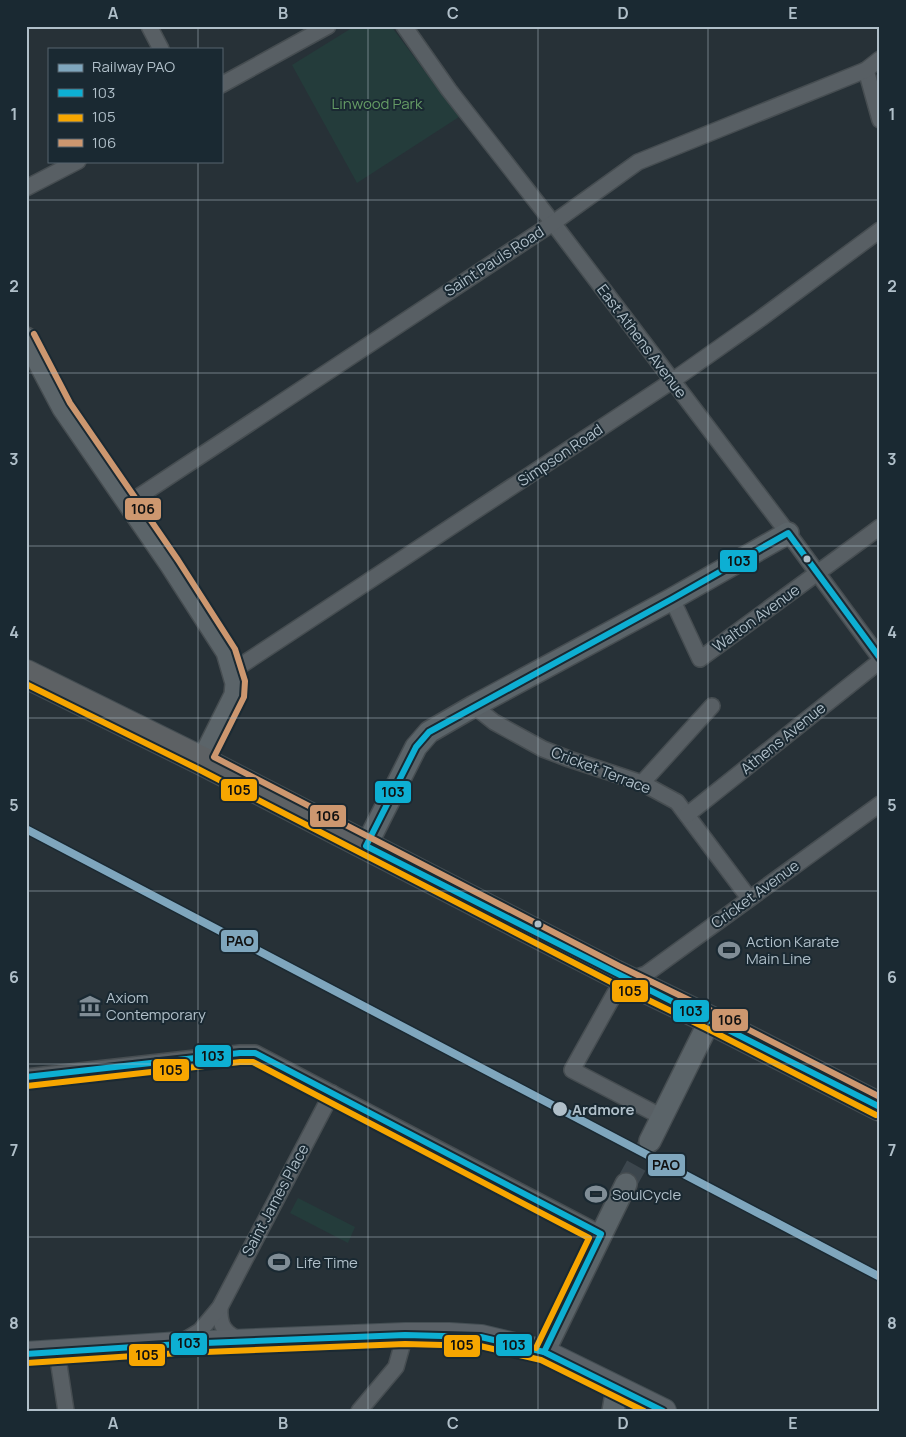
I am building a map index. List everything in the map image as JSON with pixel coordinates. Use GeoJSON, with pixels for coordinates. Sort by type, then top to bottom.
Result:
{"type":"FeatureCollection","features":[{"type":"Feature","properties":{"kind":"highway"},"geometry":{"type":"LineString","coordinates":[[26,674],[202,761],[615,974],[710,1020],[880,1107]]}},
{"type":"Feature","properties":{"kind":"main road"},"geometry":{"type":"LineString","coordinates":[[26,1354],[180,1344],[449,1334],[481,1337],[544,1352],[615,1400],[664,1411]]}},
{"type":"Feature","properties":{"kind":"street"},"geometry":{"type":"LineString","coordinates":[[149,26],[160,48]]}},
{"type":"Feature","properties":{"kind":"street"},"geometry":{"type":"LineString","coordinates":[[222,84],[328,26]]}},
{"type":"Feature","properties":{"kind":"street","name":"East Athens Avenue"},"geometry":{"type":"LineString","coordinates":[[404,26],[449,90],[553,223],[788,533],[880,659]]}},
{"type":"Feature","properties":{"kind":"street","name":"Saint Pauls Road"},"geometry":{"type":"LineString","coordinates":[[129,503],[553,223],[638,162],[866,70],[880,59]]}},
{"type":"Feature","properties":{"kind":"street"},"geometry":{"type":"LineString","coordinates":[[866,70],[880,120]]}},
{"type":"Feature","properties":{"kind":"street"},"geometry":{"type":"LineString","coordinates":[[26,188],[76,162]]}},
{"type":"Feature","properties":{"kind":"street","name":"Simpson Road"},"geometry":{"type":"LineString","coordinates":[[234,670],[672,381],[880,230]]}},
{"type":"Feature","properties":{"kind":"street"},"geometry":{"type":"LineString","coordinates":[[26,338],[63,408],[129,503],[227,652],[234,670],[235,695],[202,761]]}},
{"type":"Feature","properties":{"kind":"street"},"geometry":{"type":"LineString","coordinates":[[817,574],[880,527]]}},
{"type":"Feature","properties":{"kind":"street"},"geometry":{"type":"LineString","coordinates":[[366,846],[422,739],[429,732],[788,533]]}},
{"type":"Feature","properties":{"kind":"street","name":"Walton Avenue"},"geometry":{"type":"LineString","coordinates":[[672,599],[700,659],[817,574]]}},
{"type":"Feature","properties":{"kind":"street","name":"Athens Avenue"},"geometry":{"type":"LineString","coordinates":[[687,816],[880,659]]}},
{"type":"Feature","properties":{"kind":"street","name":"Cricket Terrace"},"geometry":{"type":"LineString","coordinates":[[474,706],[494,722],[543,749],[642,783],[677,802],[750,898]]}},
{"type":"Feature","properties":{"kind":"street"},"geometry":{"type":"LineString","coordinates":[[642,783],[712,706]]}},
{"type":"Feature","properties":{"kind":"street","name":"Cricket Avenue"},"geometry":{"type":"LineString","coordinates":[[628,980],[646,974],[880,804]]}},
{"type":"Feature","properties":{"kind":"street"},"geometry":{"type":"LineString","coordinates":[[628,980],[615,993],[572,1070],[662,1116]]}},
{"type":"Feature","properties":{"kind":"street"},"geometry":{"type":"LineString","coordinates":[[650,1141],[710,1020]]}},
{"type":"Feature","properties":{"kind":"street"},"geometry":{"type":"LineString","coordinates":[[26,1077],[248,1053],[260,1056],[601,1234]]}},
{"type":"Feature","properties":{"kind":"street","name":"Saint James Place"},"geometry":{"type":"LineString","coordinates":[[180,1344],[200,1330],[220,1307],[332,1093]]}},
{"type":"Feature","properties":{"kind":"street"},"geometry":{"type":"LineString","coordinates":[[544,1352],[626,1184]]}},
{"type":"Feature","properties":{"kind":"street"},"geometry":{"type":"LineString","coordinates":[[220,1307],[222,1326],[233,1338],[242,1342]]}},
{"type":"Feature","properties":{"kind":"street"},"geometry":{"type":"LineString","coordinates":[[360,1411],[396,1367],[405,1335]]}},
{"type":"Feature","properties":{"kind":"street"},"geometry":{"type":"LineString","coordinates":[[57,1352],[66,1411]]}},
{"type":"Feature","properties":{"kind":"green space","name":"Linwood Park"},"geometry":{"type":"Polygon","coordinates":[[[355,26],[391,26],[459,117],[357,183],[292,65],[355,26]]]}},
{"type":"Feature","properties":{"kind":"green space"},"geometry":{"type":"Polygon","coordinates":[[[298,1198],[355,1227],[348,1243],[290,1213],[298,1198]]]}},
{"type":"Feature","properties":{"kind":"tunnel"},"geometry":{"type":"LineString","coordinates":[[626,1184],[650,1141]]}},
{"type":"Feature","properties":{"kind":"rail line","name":"PAO"},"geometry":{"type":"LineString","coordinates":[[26,829],[880,1277]]}},
{"type":"Feature","properties":{"kind":"transit line","name":"106"},"geometry":{"type":"LineString","coordinates":[[34,334],[70,403],[178,560],[235,649],[245,681],[244,697],[214,757],[619,966],[714,1012],[880,1097]]}},
{"type":"Feature","properties":{"kind":"transit line","name":"103"},"geometry":{"type":"LineString","coordinates":[[880,658],[788,533],[429,732],[416,747],[366,846],[880,1107]]}},
{"type":"Feature","properties":{"kind":"transit line","name":"105"},"geometry":{"type":"LineString","coordinates":[[26,684],[198,769],[611,982],[706,1028],[876,1115]]}},
{"type":"Feature","properties":{"kind":"transit line","name":"103"},"geometry":{"type":"LineString","coordinates":[[26,1077],[240,1053],[255,1053],[601,1234],[544,1352]]}},
{"type":"Feature","properties":{"kind":"transit line","name":"105"},"geometry":{"type":"LineString","coordinates":[[27,1086],[253,1062],[589,1238],[536,1348]]}},
{"type":"Feature","properties":{"kind":"transit line","name":"103"},"geometry":{"type":"LineString","coordinates":[[26,1354],[180,1344],[405,1335],[481,1337],[544,1352],[663,1411]]}},
{"type":"Feature","properties":{"kind":"transit line","name":"105"},"geometry":{"type":"LineString","coordinates":[[27,1363],[180,1353],[405,1344],[480,1346],[541,1360],[644,1411]]}},
{"type":"Feature","properties":{"kind":"place","name":"Action Karate Main Line"},"geometry":{"type":"Point","coordinates":[729,950]}},
{"type":"Feature","properties":{"kind":"place","name":"Axiom Contemporary"},"geometry":{"type":"Point","coordinates":[90,1006]}},
{"type":"Feature","properties":{"kind":"place","name":"Ardmore"},"geometry":{"type":"Point","coordinates":[560,1109]}},
{"type":"Feature","properties":{"kind":"place","name":"SoulCycle"},"geometry":{"type":"Point","coordinates":[596,1194]}},
{"type":"Feature","properties":{"kind":"place","name":"Life Time"},"geometry":{"type":"Point","coordinates":[279,1262]}}]}
